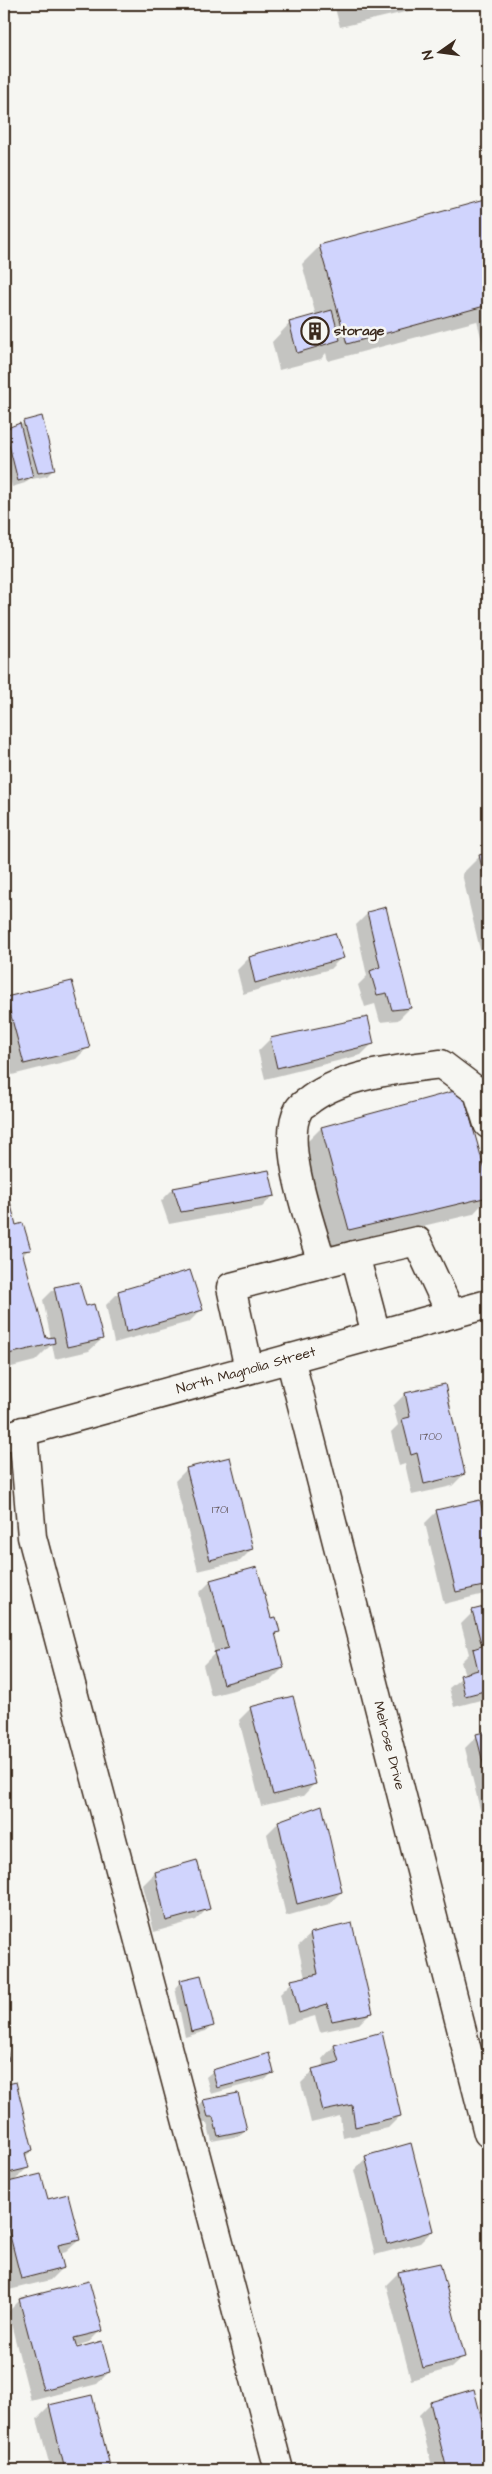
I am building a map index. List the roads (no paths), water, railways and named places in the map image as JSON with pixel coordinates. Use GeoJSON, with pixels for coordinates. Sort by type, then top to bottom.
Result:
{"type":"FeatureCollection","features":[{"type":"Feature","properties":{"kind":"street"},"geometry":{"type":"LineString","coordinates":[[322,1264],[296,1168],[292,1136],[300,1108],[325,1089],[392,1070],[442,1064],[478,1092],[488,1124]]}},
{"type":"Feature","properties":{"kind":"street"},"geometry":{"type":"LineString","coordinates":[[249,1369],[231,1287],[417,1241],[451,1314]]}},
{"type":"Feature","properties":{"kind":"street"},"geometry":{"type":"LineString","coordinates":[[355,1256],[376,1334]]}},
{"type":"Feature","properties":{"kind":"street","name":"North Magnolia Street"},"geometry":{"type":"LineString","coordinates":[[13,1434],[488,1304]]}},
{"type":"Feature","properties":{"kind":"street","name":"Melrose Drive"},"geometry":{"type":"LineString","coordinates":[[290,1358],[488,2133]]}},
{"type":"Feature","properties":{"kind":"street"},"geometry":{"type":"LineString","coordinates":[[13,1434],[32,1537],[280,2470]]}},
{"type":"Feature","properties":{"kind":"place","name":"storage"},"geometry":{"type":"Point","coordinates":[315,331]}}]}
